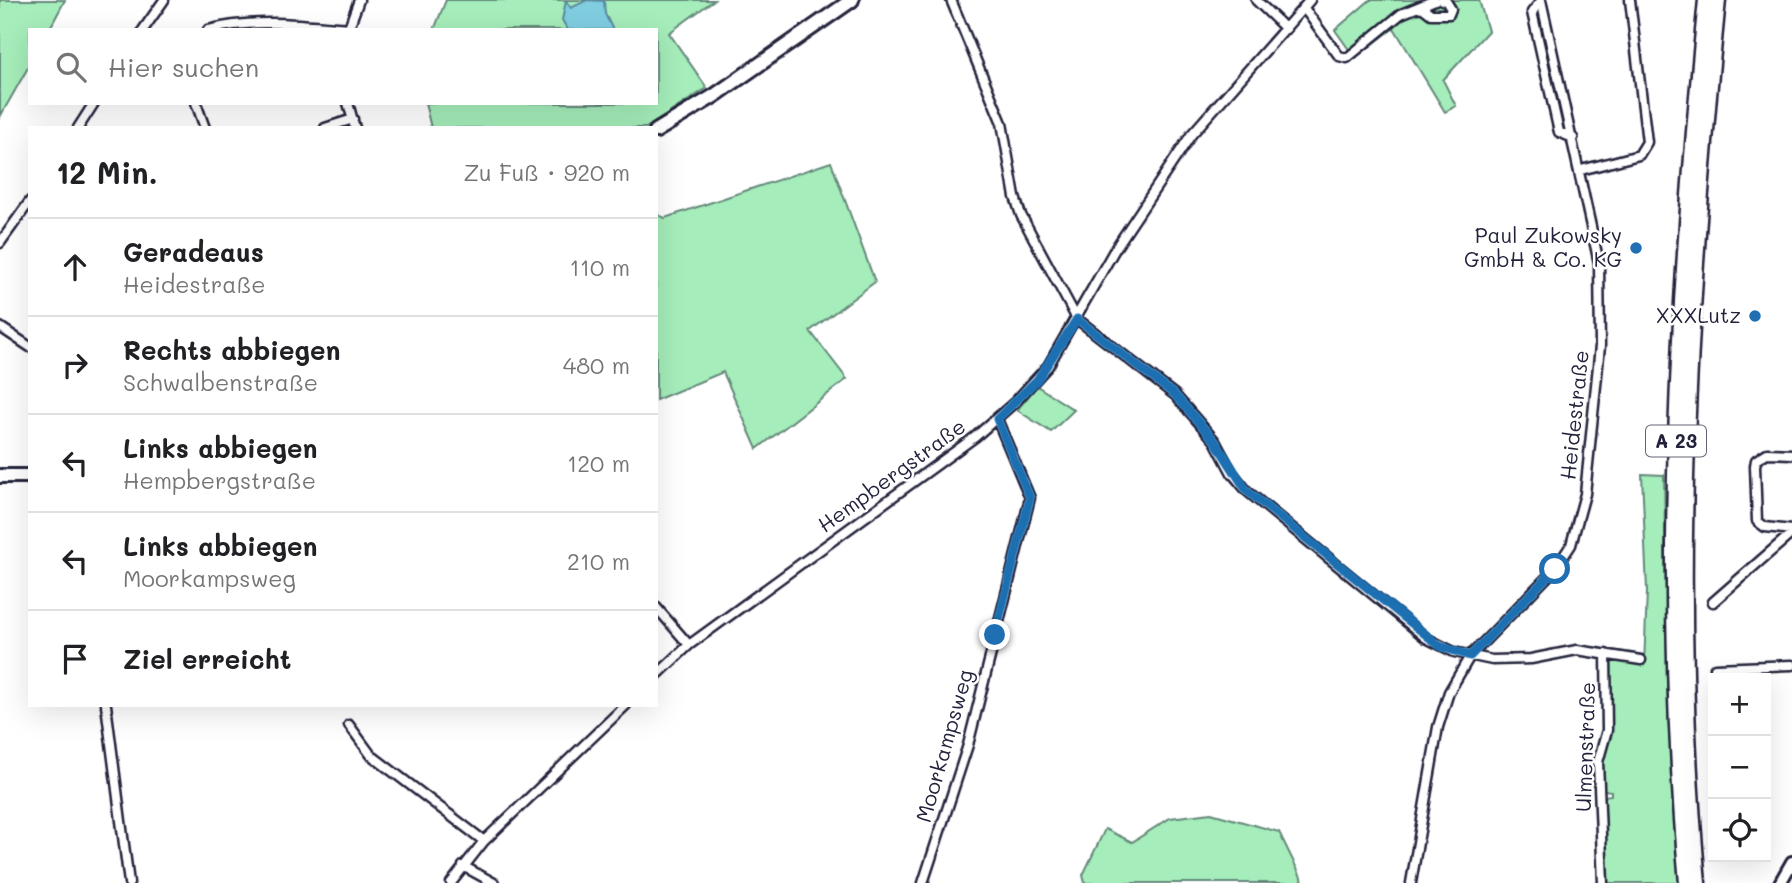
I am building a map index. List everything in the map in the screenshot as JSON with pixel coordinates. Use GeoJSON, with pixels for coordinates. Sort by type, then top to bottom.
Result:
{"type":"FeatureCollection","features":[{"type":"Feature","properties":{"kind":"highway","name":"A 23"},"geometry":{"type":"LineString","coordinates":[[1687,883],[1676,724],[1674,498],[1685,239],[1706,0]]}},
{"type":"Feature","properties":{"kind":"highway","name":"A 23"},"geometry":{"type":"LineString","coordinates":[[1698,883],[1686,673],[1687,436],[1697,228],[1718,0]]}},
{"type":"Feature","properties":{"kind":"main road"},"geometry":{"type":"LineString","coordinates":[[658,130],[714,96],[852,0]]}},
{"type":"Feature","properties":{"kind":"main road"},"geometry":{"type":"LineString","coordinates":[[0,476],[28,476]]}},
{"type":"Feature","properties":{"kind":"street"},"geometry":{"type":"LineString","coordinates":[[144,28],[164,0]]}},
{"type":"Feature","properties":{"kind":"street"},"geometry":{"type":"LineString","coordinates":[[349,28],[359,0]]}},
{"type":"Feature","properties":{"kind":"street"},"geometry":{"type":"LineString","coordinates":[[951,0],[1002,123],[1015,197],[1021,215],[1077,319],[1175,395],[1215,441],[1247,491],[1426,638],[1454,652],[1510,661],[1577,650],[1641,660]]}},
{"type":"Feature","properties":{"kind":"street"},"geometry":{"type":"LineString","coordinates":[[1256,0],[1286,29]]}},
{"type":"Feature","properties":{"kind":"street","name":"Hempbergstraße"},"geometry":{"type":"LineString","coordinates":[[658,674],[689,645],[997,419],[1037,380],[1077,319],[1115,249],[1191,135],[1228,89],[1310,0]]}},
{"type":"Feature","properties":{"kind":"street"},"geometry":{"type":"LineString","coordinates":[[1304,8],[1339,56],[1347,58],[1401,14],[1435,0]]}},
{"type":"Feature","properties":{"kind":"street"},"geometry":{"type":"LineString","coordinates":[[1412,9],[1422,7],[1431,14],[1449,14],[1451,9],[1446,1],[1442,0]]}},
{"type":"Feature","properties":{"kind":"street"},"geometry":{"type":"LineString","coordinates":[[1581,170],[1639,155],[1645,150],[1647,142],[1630,0]]}},
{"type":"Feature","properties":{"kind":"street","name":"Heidestraße"},"geometry":{"type":"LineString","coordinates":[[1411,883],[1438,727],[1449,692],[1470,656],[1555,569],[1571,545],[1579,523],[1591,440],[1601,289],[1593,224],[1581,170],[1573,138],[1559,132],[1532,12],[1541,1]]}},
{"type":"Feature","properties":{"kind":"street"},"geometry":{"type":"LineString","coordinates":[[215,28],[225,25],[289,23],[339,28]]}},
{"type":"Feature","properties":{"kind":"street"},"geometry":{"type":"LineString","coordinates":[[79,126],[93,105]]}},
{"type":"Feature","properties":{"kind":"street"},"geometry":{"type":"LineString","coordinates":[[197,105],[204,126]]}},
{"type":"Feature","properties":{"kind":"street"},"geometry":{"type":"LineString","coordinates":[[349,105],[354,124]]}},
{"type":"Feature","properties":{"kind":"street"},"geometry":{"type":"LineString","coordinates":[[0,243],[28,204]]}},
{"type":"Feature","properties":{"kind":"street"},"geometry":{"type":"LineString","coordinates":[[0,327],[28,346]]}},
{"type":"Feature","properties":{"kind":"street","name":"Moorkampsweg"},"geometry":{"type":"LineString","coordinates":[[923,883],[968,745],[1030,498],[997,419]]}},
{"type":"Feature","properties":{"kind":"street"},"geometry":{"type":"LineString","coordinates":[[1792,454],[1768,453],[1756,460],[1755,466],[1757,521],[1765,527],[1792,532]]}},
{"type":"Feature","properties":{"kind":"street"},"geometry":{"type":"LineString","coordinates":[[1713,602],[1792,532]]}},
{"type":"Feature","properties":{"kind":"street"},"geometry":{"type":"LineString","coordinates":[[658,609],[689,645]]}},
{"type":"Feature","properties":{"kind":"street","name":"Ulmenstraße"},"geometry":{"type":"LineString","coordinates":[[1603,883],[1598,762],[1606,730],[1606,654]]}},
{"type":"Feature","properties":{"kind":"street"},"geometry":{"type":"LineString","coordinates":[[1715,673],[1715,667],[1792,665]]}},
{"type":"Feature","properties":{"kind":"street"},"geometry":{"type":"LineString","coordinates":[[106,707],[129,883]]}},
{"type":"Feature","properties":{"kind":"street"},"geometry":{"type":"LineString","coordinates":[[451,883],[484,841],[624,707]]}},
{"type":"Feature","properties":{"kind":"street"},"geometry":{"type":"LineString","coordinates":[[349,725],[371,755],[484,841]]}},
{"type":"Feature","properties":{"kind":"street"},"geometry":{"type":"LineString","coordinates":[[1780,883],[1792,862]]}},
{"type":"Feature","properties":{"kind":"street"},"geometry":{"type":"LineString","coordinates":[[464,866],[494,883]]}},
{"type":"Feature","properties":{"kind":"green space"},"geometry":{"type":"Polygon","coordinates":[[[0,0],[65,0],[50,28],[28,28],[28,68],[0,117],[0,0]]]}},
{"type":"Feature","properties":{"kind":"green space"},"geometry":{"type":"Polygon","coordinates":[[[446,0],[714,0],[669,33],[707,88],[649,126],[431,126],[425,105],[658,105],[658,28],[435,28],[446,0]]]}},
{"type":"Feature","properties":{"kind":"green space"},"geometry":{"type":"Polygon","coordinates":[[[1370,0],[1479,0],[1488,31],[1443,80],[1456,106],[1445,112],[1394,28],[1355,58],[1335,30],[1370,0]]]}},
{"type":"Feature","properties":{"kind":"green space"},"geometry":{"type":"Polygon","coordinates":[[[831,162],[875,282],[810,331],[847,379],[757,449],[723,372],[658,399],[658,215],[665,218],[831,162]]]}},
{"type":"Feature","properties":{"kind":"green space"},"geometry":{"type":"Polygon","coordinates":[[[1037,386],[1074,410],[1051,432],[1017,410],[1037,386]]]}},
{"type":"Feature","properties":{"kind":"green space"},"geometry":{"type":"Polygon","coordinates":[[[1642,474],[1664,475],[1668,710],[1679,883],[1608,883],[1604,796],[1611,795],[1611,791],[1604,790],[1603,757],[1611,737],[1611,660],[1644,665],[1647,591],[1642,474]]]}},
{"type":"Feature","properties":{"kind":"green space"},"geometry":{"type":"Polygon","coordinates":[[[1211,813],[1279,832],[1304,883],[1085,883],[1083,875],[1105,829],[1132,842],[1170,818],[1211,813]]]}},
{"type":"Feature","properties":{"kind":"water"},"geometry":{"type":"Polygon","coordinates":[[[587,0],[604,1],[605,14],[612,28],[567,28],[562,20],[566,1],[571,8],[587,0]]]}},
{"type":"Feature","properties":{"kind":"place","name":"Paul Zukowsky GmbH & Co. KG"},"geometry":{"type":"Point","coordinates":[1636,248]}},
{"type":"Feature","properties":{"kind":"place","name":"XXXLutz"},"geometry":{"type":"Point","coordinates":[1755,316]}},
{"type":"Feature","properties":{"kind":"route"},"geometry":{"type":"LineString","coordinates":[[995,635],[1030,498],[997,419],[1037,380],[1077,319],[1175,395],[1215,441],[1232,473],[1247,491],[1426,638],[1440,646],[1470,656],[1555,569]]}}]}
